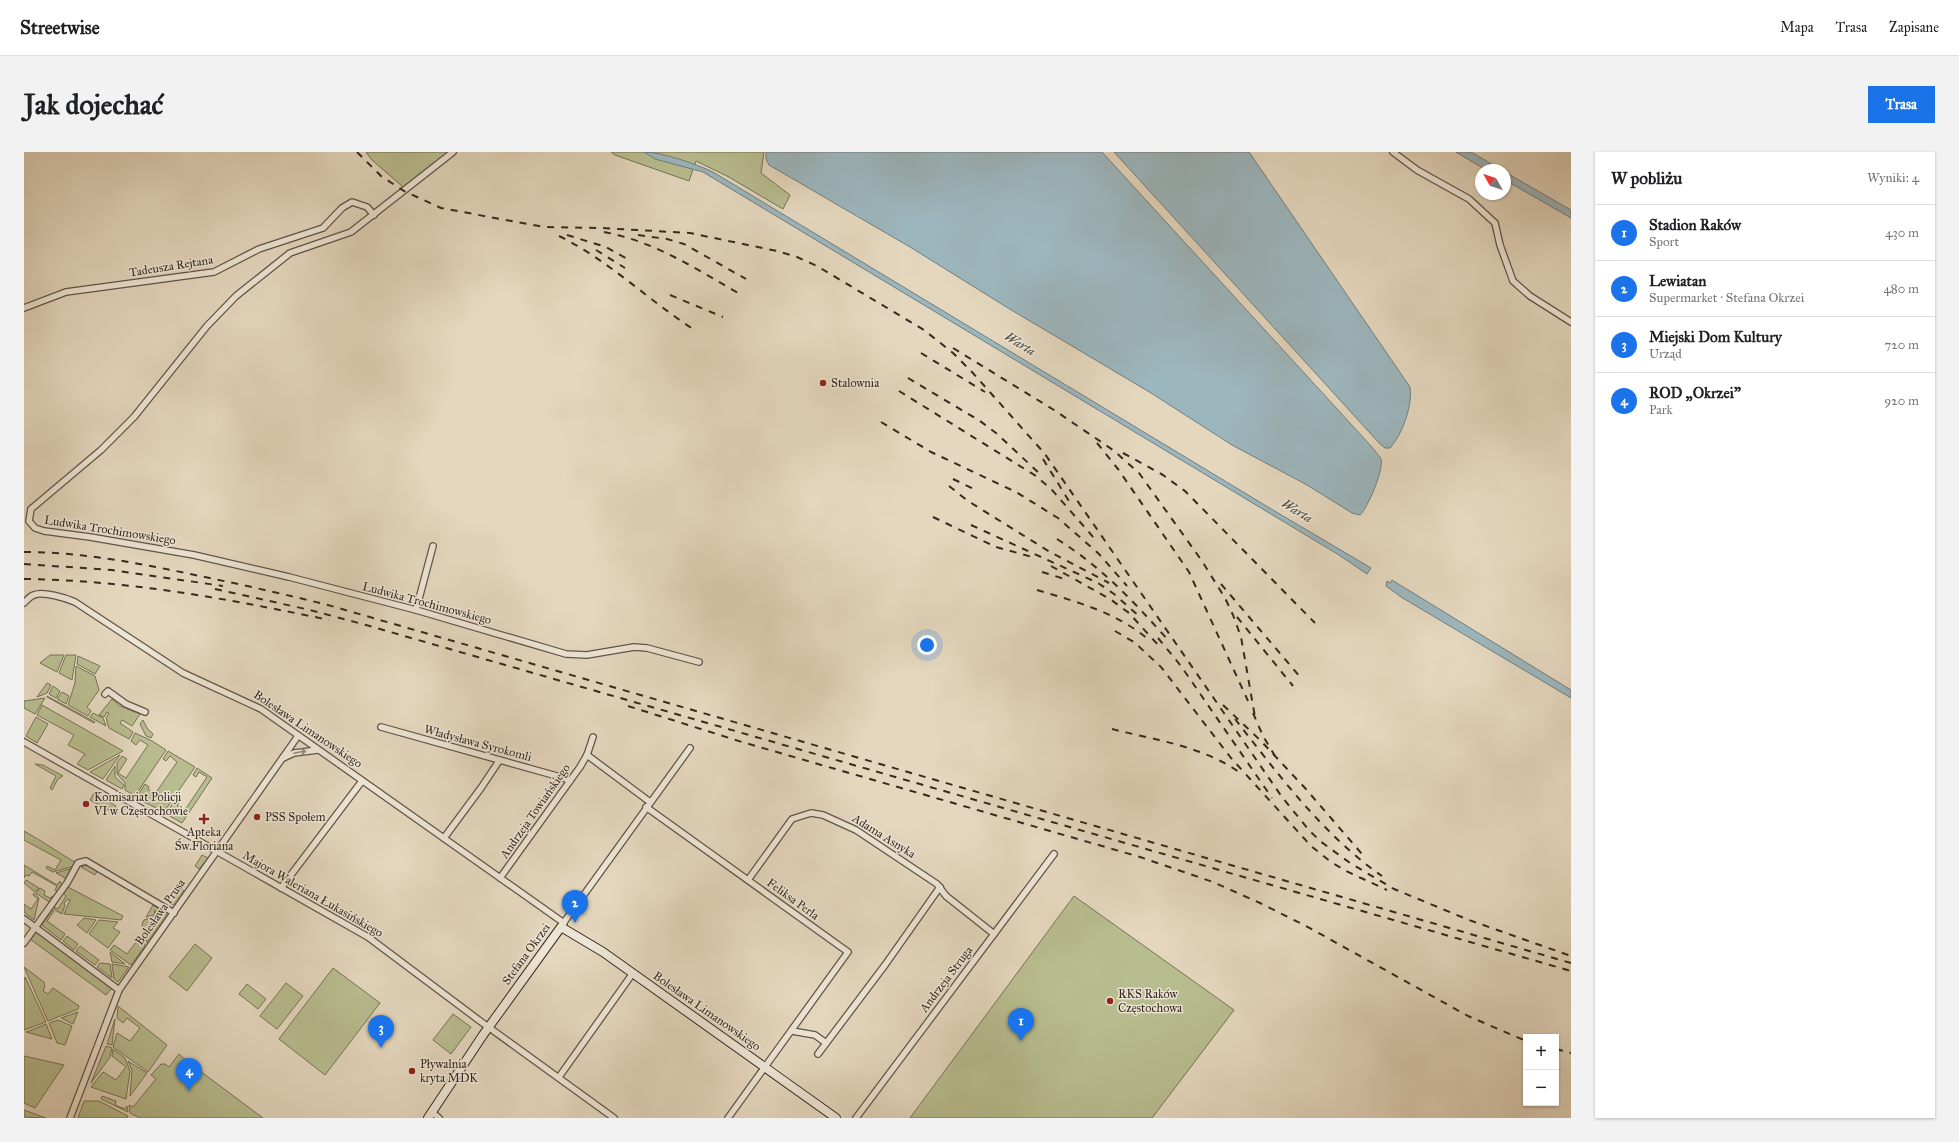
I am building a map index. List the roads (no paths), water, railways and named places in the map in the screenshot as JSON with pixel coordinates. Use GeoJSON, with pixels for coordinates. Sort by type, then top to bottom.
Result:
{"type":"FeatureCollection","features":[{"type":"Feature","properties":{"kind":"street","name":"Ludwika Trochimowskiego"},"geometry":{"type":"LineString","coordinates":[[453,152],[351,232],[290,253],[236,296],[207,326],[134,417],[101,450],[31,509],[27,522],[35,528],[44,531],[90,537],[194,555],[289,577],[416,610],[566,654],[587,655],[634,647],[647,648],[699,662]]}},
{"type":"Feature","properties":{"kind":"street"},"geometry":{"type":"LineString","coordinates":[[1392,152],[1417,170],[1469,199],[1495,223],[1500,245],[1513,281],[1530,296],[1571,322]]}},
{"type":"Feature","properties":{"kind":"street","name":"Tadeusza Rejtana"},"geometry":{"type":"LineString","coordinates":[[24,308],[66,292],[214,272],[259,249],[323,228],[342,208],[352,202],[367,208],[374,215]]}},
{"type":"Feature","properties":{"kind":"street"},"geometry":{"type":"LineString","coordinates":[[416,610],[433,546]]}},
{"type":"Feature","properties":{"kind":"street","name":"Bolesława Limanowskiego"},"geometry":{"type":"LineString","coordinates":[[24,603],[31,596],[38,593],[66,598],[76,602],[183,673],[252,704],[444,838],[562,925],[766,1067],[836,1118]]}},
{"type":"Feature","properties":{"kind":"street"},"geometry":{"type":"LineString","coordinates":[[105,694],[108,691],[126,704],[145,712]]}},
{"type":"Feature","properties":{"kind":"street","name":"Władysława Syrokomli"},"geometry":{"type":"LineString","coordinates":[[381,727],[564,778],[570,781]]}},
{"type":"Feature","properties":{"kind":"street","name":"Bolesława Prusa"},"geometry":{"type":"LineString","coordinates":[[70,1118],[119,990],[298,736]]}},
{"type":"Feature","properties":{"kind":"street","name":"Andrzeja Towiańskiego"},"geometry":{"type":"LineString","coordinates":[[500,878],[570,781],[587,755],[593,737]]}},
{"type":"Feature","properties":{"kind":"street","name":"Majora Waleriana Łukasińskiego"},"geometry":{"type":"LineString","coordinates":[[24,742],[368,937],[488,1027],[614,1118]]}},
{"type":"Feature","properties":{"kind":"street","name":"Stefana Okrzei"},"geometry":{"type":"LineString","coordinates":[[430,1115],[488,1027],[690,748]]}},
{"type":"Feature","properties":{"kind":"street"},"geometry":{"type":"LineString","coordinates":[[282,758],[294,753],[318,750]]}},
{"type":"Feature","properties":{"kind":"street"},"geometry":{"type":"LineString","coordinates":[[587,755],[648,804]]}},
{"type":"Feature","properties":{"kind":"street"},"geometry":{"type":"LineString","coordinates":[[444,838],[499,761]]}},
{"type":"Feature","properties":{"kind":"street"},"geometry":{"type":"LineString","coordinates":[[280,888],[362,781]]}},
{"type":"Feature","properties":{"kind":"street","name":"Feliksa Perla"},"geometry":{"type":"LineString","coordinates":[[648,804],[748,880],[848,952],[728,1118]]}},
{"type":"Feature","properties":{"kind":"street","name":"Adama Asnyka"},"geometry":{"type":"LineString","coordinates":[[748,880],[792,819],[811,813],[824,814],[856,830],[940,887],[946,896],[994,934]]}},
{"type":"Feature","properties":{"kind":"street","name":"Andrzeja Struga"},"geometry":{"type":"LineString","coordinates":[[856,1118],[1054,854]]}},
{"type":"Feature","properties":{"kind":"street"},"geometry":{"type":"LineString","coordinates":[[24,943],[67,883],[78,863],[86,861],[174,912]]}},
{"type":"Feature","properties":{"kind":"street"},"geometry":{"type":"LineString","coordinates":[[818,1054],[885,965],[940,887]]}},
{"type":"Feature","properties":{"kind":"street"},"geometry":{"type":"LineString","coordinates":[[24,919],[119,990]]}},
{"type":"Feature","properties":{"kind":"street"},"geometry":{"type":"LineString","coordinates":[[559,1077],[633,974]]}},
{"type":"Feature","properties":{"kind":"street"},"geometry":{"type":"LineString","coordinates":[[792,1031],[815,1035],[826,1043]]}},
{"type":"Feature","properties":{"kind":"street"},"geometry":{"type":"LineString","coordinates":[[430,1115],[439,1118]]}},
{"type":"Feature","properties":{"kind":"water"},"geometry":{"type":"Polygon","coordinates":[[[644,152],[679,159],[713,172],[1371,568],[1367,574],[1339,555],[703,172],[655,159],[644,152]]]}},
{"type":"Feature","properties":{"kind":"water"},"geometry":{"type":"Polygon","coordinates":[[[766,152],[1102,152],[1379,456],[1381,459],[1381,464],[1378,479],[1363,511],[1360,515],[1352,513],[1307,485],[1232,445],[1151,393],[1008,308],[910,247],[769,165],[766,159],[766,152]]]}},
{"type":"Feature","properties":{"kind":"water"},"geometry":{"type":"Polygon","coordinates":[[[1114,152],[1249,152],[1410,387],[1410,402],[1406,419],[1399,436],[1390,448],[1385,448],[1380,444],[1114,152]]]}},
{"type":"Feature","properties":{"kind":"water"},"geometry":{"type":"Polygon","coordinates":[[[1456,152],[1471,152],[1492,164],[1476,164],[1456,152]]]}},
{"type":"Feature","properties":{"kind":"water"},"geometry":{"type":"Polygon","coordinates":[[[1511,175],[1571,210],[1571,218],[1511,183],[1511,175]]]}},
{"type":"Feature","properties":{"kind":"water"},"geometry":{"type":"Polygon","coordinates":[[[1392,580],[1571,690],[1571,698],[1401,597],[1386,586],[1387,581],[1390,583],[1392,580]]]}},
{"type":"Feature","properties":{"kind":"railway"},"geometry":{"type":"LineString","coordinates":[[357,152],[381,176],[404,191],[441,208],[544,227],[601,228],[690,233],[777,251],[797,257],[817,266],[924,330],[953,353],[972,372],[1045,454],[1282,797],[1308,829],[1320,841],[1350,863],[1394,889],[1469,920],[1571,956]]}},
{"type":"Feature","properties":{"kind":"railway"},"geometry":{"type":"LineString","coordinates":[[604,232],[640,242],[673,256],[738,293]]}},
{"type":"Feature","properties":{"kind":"railway"},"geometry":{"type":"LineString","coordinates":[[567,235],[606,247],[629,260]]}},
{"type":"Feature","properties":{"kind":"railway"},"geometry":{"type":"LineString","coordinates":[[638,235],[667,239],[684,244],[746,279]]}},
{"type":"Feature","properties":{"kind":"railway"},"geometry":{"type":"LineString","coordinates":[[559,236],[594,256],[693,329]]}},
{"type":"Feature","properties":{"kind":"railway"},"geometry":{"type":"LineString","coordinates":[[596,250],[625,268]]}},
{"type":"Feature","properties":{"kind":"railway"},"geometry":{"type":"LineString","coordinates":[[670,295],[723,317]]}},
{"type":"Feature","properties":{"kind":"railway"},"geometry":{"type":"LineString","coordinates":[[953,348],[1054,410],[1113,450],[1139,473],[1202,561],[1225,598],[1241,637],[1255,717]]}},
{"type":"Feature","properties":{"kind":"railway"},"geometry":{"type":"LineString","coordinates":[[921,353],[985,392]]}},
{"type":"Feature","properties":{"kind":"railway"},"geometry":{"type":"LineString","coordinates":[[908,378],[980,421],[996,433],[1039,473]]}},
{"type":"Feature","properties":{"kind":"railway"},"geometry":{"type":"LineString","coordinates":[[899,391],[1036,476],[1052,490],[1094,538]]}},
{"type":"Feature","properties":{"kind":"railway"},"geometry":{"type":"LineString","coordinates":[[881,422],[931,452],[1016,492],[1058,518],[1099,554],[1127,586]]}},
{"type":"Feature","properties":{"kind":"railway"},"geometry":{"type":"LineString","coordinates":[[1097,443],[1118,469],[1189,572],[1248,701]]}},
{"type":"Feature","properties":{"kind":"railway"},"geometry":{"type":"LineString","coordinates":[[1123,453],[1163,475],[1185,491],[1315,623]]}},
{"type":"Feature","properties":{"kind":"railway"},"geometry":{"type":"LineString","coordinates":[[1043,459],[1072,506]]}},
{"type":"Feature","properties":{"kind":"railway"},"geometry":{"type":"LineString","coordinates":[[953,479],[976,490]]}},
{"type":"Feature","properties":{"kind":"railway"},"geometry":{"type":"LineString","coordinates":[[949,486],[968,501],[1050,552],[1109,583]]}},
{"type":"Feature","properties":{"kind":"railway"},"geometry":{"type":"LineString","coordinates":[[933,517],[996,547],[1036,558]]}},
{"type":"Feature","properties":{"kind":"railway"},"geometry":{"type":"LineString","coordinates":[[971,525],[1098,583],[1114,594],[1140,617]]}},
{"type":"Feature","properties":{"kind":"railway"},"geometry":{"type":"LineString","coordinates":[[1057,539],[1074,550],[1103,573],[1143,612],[1169,641]]}},
{"type":"Feature","properties":{"kind":"railway"},"geometry":{"type":"LineString","coordinates":[[24,552],[46,552],[89,556],[131,562],[328,605],[1571,963]]}},
{"type":"Feature","properties":{"kind":"railway"},"geometry":{"type":"LineString","coordinates":[[24,564],[112,570],[223,586]]}},
{"type":"Feature","properties":{"kind":"railway"},"geometry":{"type":"LineString","coordinates":[[1051,566],[1110,599],[1129,613],[1159,646]]}},
{"type":"Feature","properties":{"kind":"railway"},"geometry":{"type":"LineString","coordinates":[[1042,572],[1068,580]]}},
{"type":"Feature","properties":{"kind":"railway"},"geometry":{"type":"LineString","coordinates":[[24,579],[101,583],[177,592],[329,620]]}},
{"type":"Feature","properties":{"kind":"railway"},"geometry":{"type":"LineString","coordinates":[[1221,584],[1301,678]]}},
{"type":"Feature","properties":{"kind":"railway"},"geometry":{"type":"LineString","coordinates":[[215,589],[310,610],[366,625],[1571,971]]}},
{"type":"Feature","properties":{"kind":"railway"},"geometry":{"type":"LineString","coordinates":[[1037,590],[1110,615],[1136,630],[1149,640]]}},
{"type":"Feature","properties":{"kind":"railway"},"geometry":{"type":"LineString","coordinates":[[1237,617],[1293,686]]}},
{"type":"Feature","properties":{"kind":"railway"},"geometry":{"type":"LineString","coordinates":[[1115,631],[1134,642],[1161,667],[1231,758],[1311,846],[1331,862],[1346,871],[1387,890]]}},
{"type":"Feature","properties":{"kind":"railway"},"geometry":{"type":"LineString","coordinates":[[1158,638],[1181,666],[1272,798]]}},
{"type":"Feature","properties":{"kind":"railway"},"geometry":{"type":"LineString","coordinates":[[1223,705],[1260,740],[1305,788],[1362,854]]}},
{"type":"Feature","properties":{"kind":"railway"},"geometry":{"type":"LineString","coordinates":[[628,706],[742,742],[1140,857],[1213,882],[1306,926],[1468,1016],[1523,1040]]}},
{"type":"Feature","properties":{"kind":"railway"},"geometry":{"type":"LineString","coordinates":[[1253,713],[1263,736],[1275,756]]}},
{"type":"Feature","properties":{"kind":"railway"},"geometry":{"type":"LineString","coordinates":[[1235,719],[1285,782],[1321,823],[1361,860],[1382,876]]}},
{"type":"Feature","properties":{"kind":"railway"},"geometry":{"type":"LineString","coordinates":[[1112,729],[1194,750],[1225,763],[1239,772]]}},
{"type":"Feature","properties":{"kind":"railway"},"geometry":{"type":"LineString","coordinates":[[1559,1050],[1571,1053]]}},
{"type":"Feature","properties":{"kind":"place","name":"Stalownia"},"geometry":{"type":"Point","coordinates":[823,383]}},
{"type":"Feature","properties":{"kind":"place","name":"Komisariat Policji VI w Częstochowie"},"geometry":{"type":"Point","coordinates":[86,804]}},
{"type":"Feature","properties":{"kind":"place","name":"PSS Społem"},"geometry":{"type":"Point","coordinates":[257,817]}},
{"type":"Feature","properties":{"kind":"place","name":"Apteka Św.Floriana"},"geometry":{"type":"Point","coordinates":[204,819]}},
{"type":"Feature","properties":{"kind":"place","name":"Lewiatan"},"geometry":{"type":"Point","coordinates":[575,923]}},
{"type":"Feature","properties":{"kind":"place","name":"RKS Raków Częstochowa"},"geometry":{"type":"Point","coordinates":[1110,1001]}},
{"type":"Feature","properties":{"kind":"place","name":"Stadion Raków"},"geometry":{"type":"Point","coordinates":[1021,1041]}},
{"type":"Feature","properties":{"kind":"place","name":"Miejski Dom Kultury"},"geometry":{"type":"Point","coordinates":[381,1048]}},
{"type":"Feature","properties":{"kind":"place","name":"Pływalnia kryta MDK"},"geometry":{"type":"Point","coordinates":[412,1071]}},
{"type":"Feature","properties":{"kind":"place","name":"ROD „Okrzei”"},"geometry":{"type":"Point","coordinates":[189,1091]}},
{"type":"Feature","properties":{"kind":"water label","name":"Warta"},"geometry":{"type":"Point","coordinates":[1020,344]}},
{"type":"Feature","properties":{"kind":"water label","name":"Warta"},"geometry":{"type":"Point","coordinates":[1297,511]}}]}
